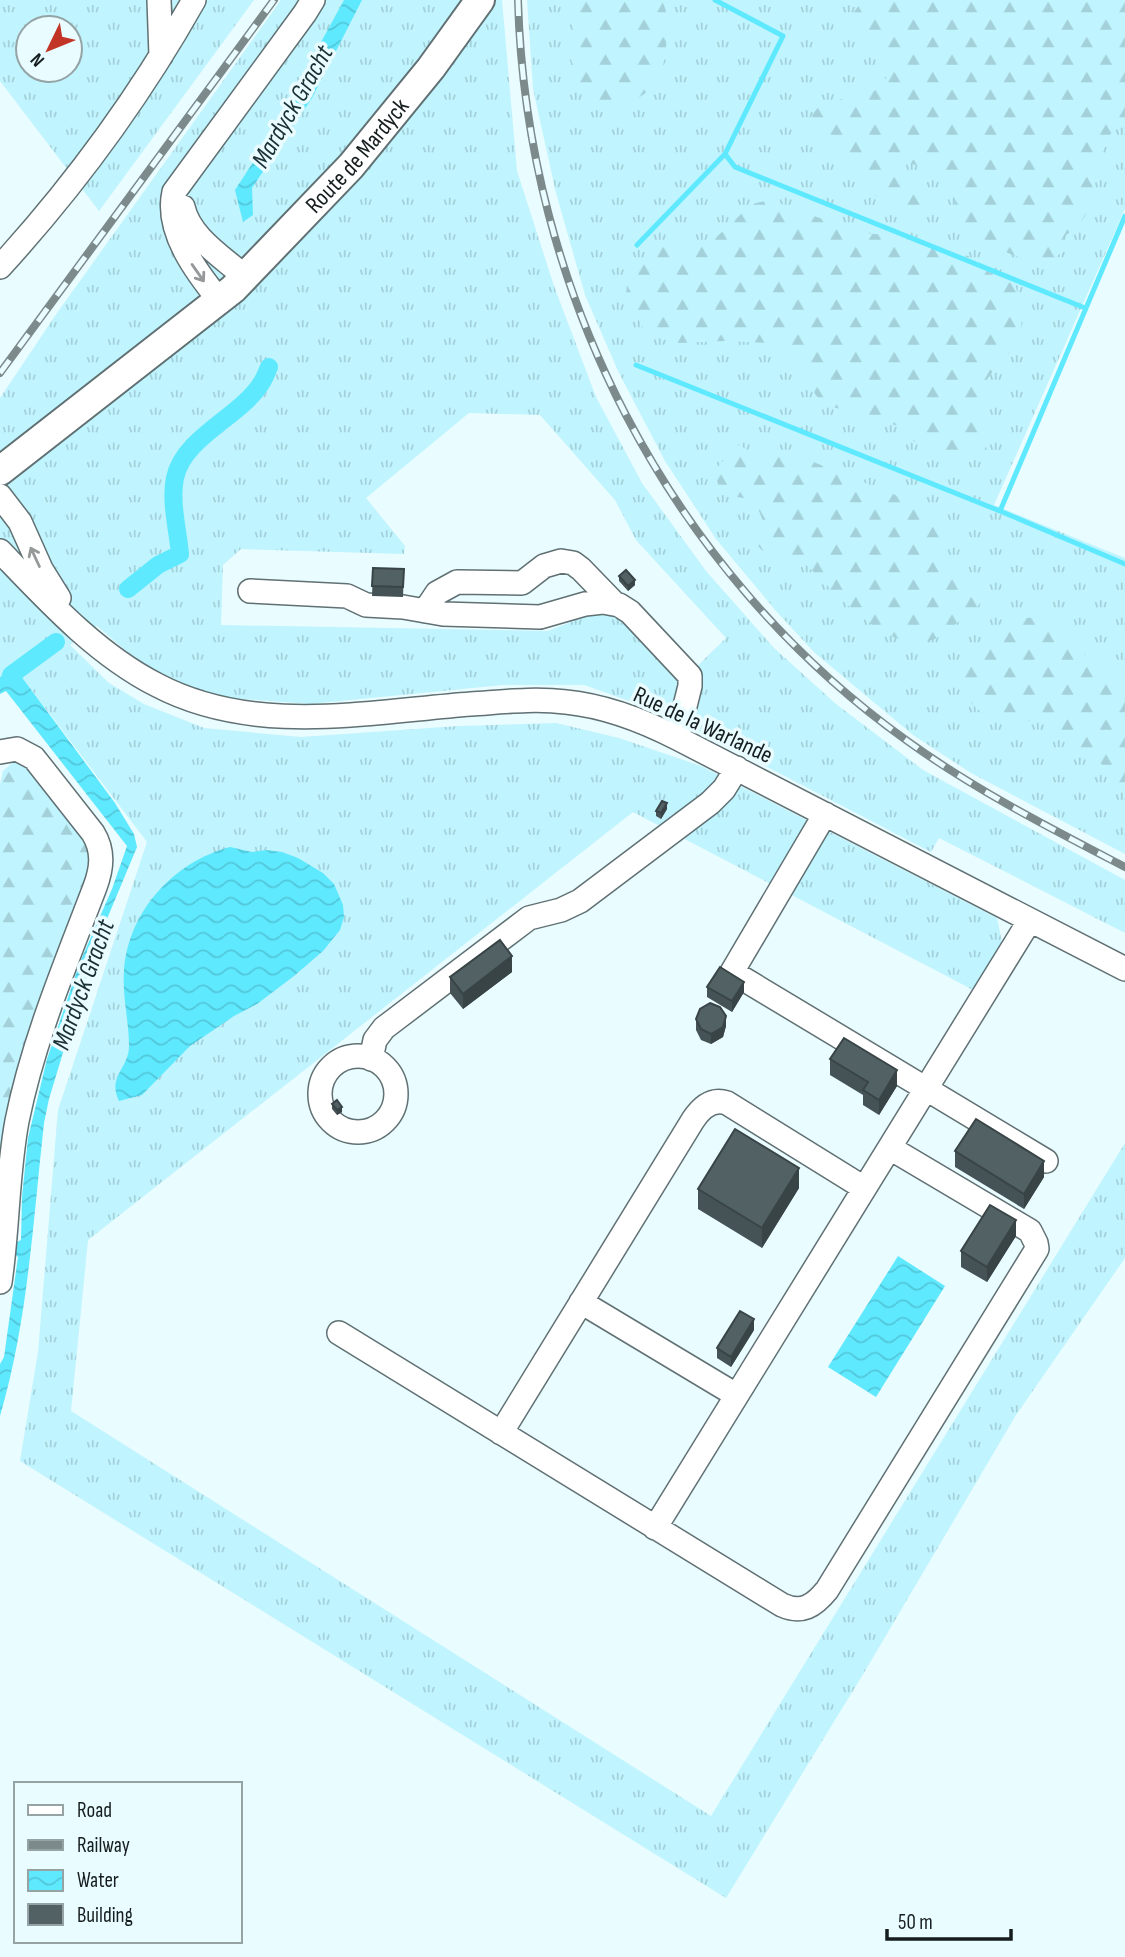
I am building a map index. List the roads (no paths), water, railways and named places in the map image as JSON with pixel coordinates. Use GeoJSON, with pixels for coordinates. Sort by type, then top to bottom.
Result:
{"type":"FeatureCollection","features":[{"type":"Feature","properties":{"kind":"main road","name":"Route de Mardyck"},"geometry":{"type":"LineString","coordinates":[[0,494],[133,390],[188,339],[220,301],[296,226],[364,150],[419,83],[480,0]]}},
{"type":"Feature","properties":{"kind":"main road","name":"Route de Mardyck"},"geometry":{"type":"LineString","coordinates":[[0,471],[220,301]]}},
{"type":"Feature","properties":{"kind":"street"},"geometry":{"type":"LineString","coordinates":[[159,0],[161,56]]}},
{"type":"Feature","properties":{"kind":"street"},"geometry":{"type":"LineString","coordinates":[[0,267],[57,201],[131,102],[194,0]]}},
{"type":"Feature","properties":{"kind":"street"},"geometry":{"type":"LineString","coordinates":[[220,301],[192,265],[174,220],[174,192],[313,0]]}},
{"type":"Feature","properties":{"kind":"street"},"geometry":{"type":"LineString","coordinates":[[191,167],[183,195],[186,219],[197,234],[245,276]]}},
{"type":"Feature","properties":{"kind":"street","name":"Rue de la Warlande"},"geometry":{"type":"LineString","coordinates":[[0,494],[20,522],[48,582],[71,613],[105,650]]}},
{"type":"Feature","properties":{"kind":"street","name":"Rue de la Warlande"},"geometry":{"type":"LineString","coordinates":[[0,551],[56,609],[105,650],[158,686],[207,705],[268,717],[325,716],[520,701],[579,704],[617,713],[677,738],[737,768],[1125,969]]}},
{"type":"Feature","properties":{"kind":"street"},"geometry":{"type":"LineString","coordinates":[[425,611],[437,593],[457,582],[522,583],[544,566],[561,561],[573,564],[582,569],[614,603],[629,612],[688,672],[690,686],[677,738]]}},
{"type":"Feature","properties":{"kind":"street"},"geometry":{"type":"LineString","coordinates":[[250,591],[347,596],[366,605],[443,614],[535,617],[552,615],[589,603],[614,603]]}},
{"type":"Feature","properties":{"kind":"street"},"geometry":{"type":"LineString","coordinates":[[0,752],[17,749],[34,758],[93,833],[99,845],[101,860],[99,876],[46,1021],[24,1091],[11,1157],[0,1282]]}},
{"type":"Feature","properties":{"kind":"street"},"geometry":{"type":"LineString","coordinates":[[371,1059],[375,1040],[384,1028],[529,918],[561,910],[580,901],[710,803],[724,789],[737,768]]}},
{"type":"Feature","properties":{"kind":"street"},"geometry":{"type":"LineString","coordinates":[[825,814],[732,972],[1046,1161]]}},
{"type":"Feature","properties":{"kind":"street"},"geometry":{"type":"LineString","coordinates":[[655,1528],[1030,920]]}},
{"type":"Feature","properties":{"kind":"street"},"geometry":{"type":"LineString","coordinates":[[501,1433],[698,1112],[716,1101],[727,1103],[864,1188]]}},
{"type":"Feature","properties":{"kind":"street"},"geometry":{"type":"LineString","coordinates":[[339,1333],[782,1605],[801,1609],[815,1603],[827,1590],[1034,1256],[1036,1243],[1030,1231],[890,1147]]}},
{"type":"Feature","properties":{"kind":"street"},"geometry":{"type":"LineString","coordinates":[[581,1302],[736,1395]]}},
{"type":"Feature","properties":{"kind":"water"},"geometry":{"type":"Polygon","coordinates":[[[344,0],[362,0],[312,98],[252,188],[253,215],[243,222],[235,190],[267,141],[344,0]]]}},
{"type":"Feature","properties":{"kind":"water"},"geometry":{"type":"Polygon","coordinates":[[[27,657],[35,665],[21,676],[115,803],[134,834],[137,847],[94,950],[49,1099],[23,1307],[0,1416],[0,1364],[4,1357],[18,1257],[14,1254],[15,1243],[21,1240],[28,1138],[47,1059],[80,962],[112,889],[127,846],[6,691],[0,694],[0,677],[27,657]]]}},
{"type":"Feature","properties":{"kind":"water"},"geometry":{"type":"Polygon","coordinates":[[[230,847],[252,852],[282,852],[323,873],[334,884],[343,905],[344,917],[340,930],[323,951],[294,976],[257,1004],[190,1046],[142,1095],[119,1101],[116,1093],[117,1079],[129,1046],[124,970],[135,928],[145,909],[173,877],[210,854],[230,847]]]}},
{"type":"Feature","properties":{"kind":"water"},"geometry":{"type":"Polygon","coordinates":[[[898,1256],[945,1286],[876,1397],[828,1367],[898,1256]]]}},
{"type":"Feature","properties":{"kind":"waterway"},"geometry":{"type":"LineString","coordinates":[[637,245],[725,154],[783,36],[715,0]]}},
{"type":"Feature","properties":{"kind":"waterway"},"geometry":{"type":"LineString","coordinates":[[725,154],[735,167],[1085,308]]}},
{"type":"Feature","properties":{"kind":"waterway"},"geometry":{"type":"LineString","coordinates":[[1000,511],[1125,216]]}},
{"type":"Feature","properties":{"kind":"waterway"},"geometry":{"type":"LineString","coordinates":[[636,365],[1125,564]]}},
{"type":"Feature","properties":{"kind":"waterway","name":"Mardyck Gracht"},"geometry":{"type":"LineString","coordinates":[[128,589],[158,565],[180,554],[173,496],[180,463],[189,450],[253,394],[269,367]]}},
{"type":"Feature","properties":{"kind":"waterway","name":"Mardyck Gracht"},"geometry":{"type":"LineString","coordinates":[[11,675],[56,642]]}},
{"type":"Feature","properties":{"kind":"railway"},"geometry":{"type":"LineString","coordinates":[[0,373],[274,0]]}},
{"type":"Feature","properties":{"kind":"railway"},"geometry":{"type":"LineString","coordinates":[[518,0],[527,108],[549,214],[582,317],[626,415],[681,508],[747,594],[822,671],[906,740],[986,792],[1125,867]]}}]}
